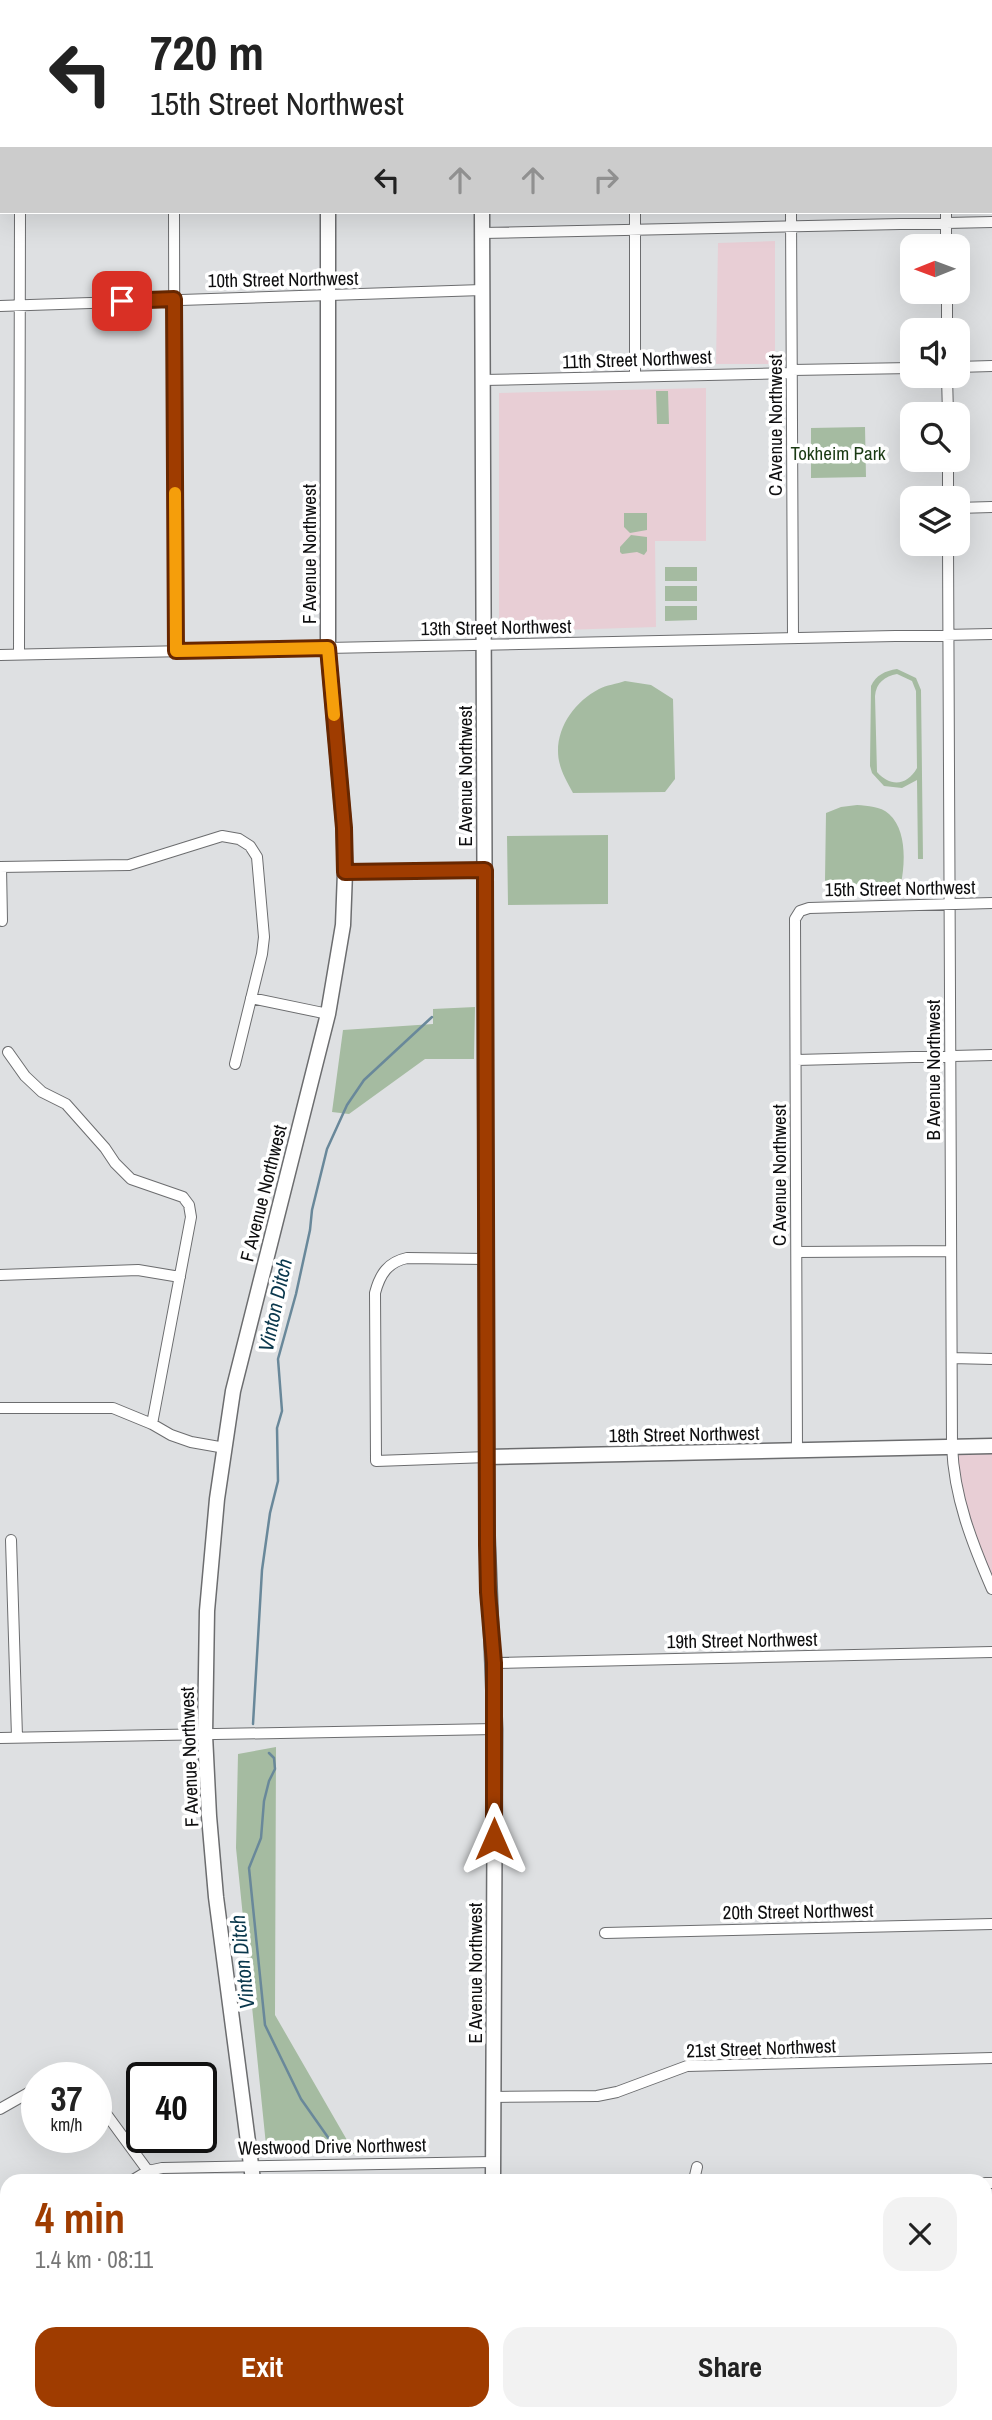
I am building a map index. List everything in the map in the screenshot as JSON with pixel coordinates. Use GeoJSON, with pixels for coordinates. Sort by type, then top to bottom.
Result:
{"type":"FeatureCollection","features":[{"type":"Feature","properties":{"kind":"street"},"geometry":{"type":"LineString","coordinates":[[19,655],[20,214]]}},
{"type":"Feature","properties":{"kind":"street"},"geometry":{"type":"LineString","coordinates":[[174,214],[176,651]]}},
{"type":"Feature","properties":{"kind":"street","name":"F Avenue Northwest"},"geometry":{"type":"LineString","coordinates":[[253,2174],[216,1897],[205,1735],[207,1611],[211,1557],[233,1391],[328,1014],[343,925],[344,828],[328,648],[328,214]]}},
{"type":"Feature","properties":{"kind":"street","name":"E Avenue Northwest"},"geometry":{"type":"LineString","coordinates":[[482,214],[488,1592],[494,1663],[495,1729],[493,2174]]}},
{"type":"Feature","properties":{"kind":"street"},"geometry":{"type":"LineString","coordinates":[[635,214],[635,377]]}},
{"type":"Feature","properties":{"kind":"street","name":"C Avenue Northwest"},"geometry":{"type":"LineString","coordinates":[[791,214],[793,638]]}},
{"type":"Feature","properties":{"kind":"street"},"geometry":{"type":"LineString","coordinates":[[946,214],[946,234]]}},
{"type":"Feature","properties":{"kind":"street"},"geometry":{"type":"LineString","coordinates":[[482,233],[992,222]]}},
{"type":"Feature","properties":{"kind":"street","name":"10th Street Northwest"},"geometry":{"type":"LineString","coordinates":[[0,306],[482,290]]}},
{"type":"Feature","properties":{"kind":"street"},"geometry":{"type":"LineString","coordinates":[[970,367],[992,366]]}},
{"type":"Feature","properties":{"kind":"street","name":"11th Street Northwest"},"geometry":{"type":"LineString","coordinates":[[482,380],[900,368]]}},
{"type":"Feature","properties":{"kind":"street"},"geometry":{"type":"LineString","coordinates":[[970,508],[992,507]]}},
{"type":"Feature","properties":{"kind":"street","name":"B Avenue Northwest"},"geometry":{"type":"LineString","coordinates":[[948,556],[953,1473],[970,1535],[992,1589]]}},
{"type":"Feature","properties":{"kind":"street","name":"13th Street Northwest"},"geometry":{"type":"LineString","coordinates":[[0,655],[992,634]]}},
{"type":"Feature","properties":{"kind":"street"},"geometry":{"type":"LineString","coordinates":[[2,921],[1,867],[130,865],[222,836],[239,839],[250,846],[257,857],[263,946],[235,1064]]}},
{"type":"Feature","properties":{"kind":"street"},"geometry":{"type":"LineString","coordinates":[[345,872],[485,870]]}},
{"type":"Feature","properties":{"kind":"street","name":"15th Street Northwest"},"geometry":{"type":"LineString","coordinates":[[809,908],[992,903]]}},
{"type":"Feature","properties":{"kind":"street","name":"C Avenue Northwest"},"geometry":{"type":"LineString","coordinates":[[797,1451],[795,919],[800,911],[809,908]]}},
{"type":"Feature","properties":{"kind":"street"},"geometry":{"type":"LineString","coordinates":[[251,998],[328,1014]]}},
{"type":"Feature","properties":{"kind":"street"},"geometry":{"type":"LineString","coordinates":[[8,1052],[25,1076],[42,1092],[66,1104],[131,1179],[183,1197],[189,1205],[191,1217],[152,1424]]}},
{"type":"Feature","properties":{"kind":"street"},"geometry":{"type":"LineString","coordinates":[[796,1060],[992,1055]]}},
{"type":"Feature","properties":{"kind":"street"},"geometry":{"type":"LineString","coordinates":[[797,1252],[951,1251]]}},
{"type":"Feature","properties":{"kind":"street","name":"18th Street Northwest"},"geometry":{"type":"LineString","coordinates":[[486,1259],[407,1258],[397,1260],[379,1277],[375,1293],[376,1461],[992,1446]]}},
{"type":"Feature","properties":{"kind":"street"},"geometry":{"type":"LineString","coordinates":[[0,1275],[138,1270],[180,1277]]}},
{"type":"Feature","properties":{"kind":"street"},"geometry":{"type":"LineString","coordinates":[[952,1358],[992,1359]]}},
{"type":"Feature","properties":{"kind":"street"},"geometry":{"type":"LineString","coordinates":[[0,1408],[113,1408],[171,1435],[191,1442],[225,1448]]}},
{"type":"Feature","properties":{"kind":"street"},"geometry":{"type":"LineString","coordinates":[[11,1539],[17,1737]]}},
{"type":"Feature","properties":{"kind":"street","name":"19th Street Northwest"},"geometry":{"type":"LineString","coordinates":[[494,1663],[992,1652]]}},
{"type":"Feature","properties":{"kind":"street"},"geometry":{"type":"LineString","coordinates":[[0,1738],[495,1729]]}},
{"type":"Feature","properties":{"kind":"street","name":"20th Street Northwest"},"geometry":{"type":"LineString","coordinates":[[604,1933],[992,1924]]}},
{"type":"Feature","properties":{"kind":"street","name":"21st Street Northwest"},"geometry":{"type":"LineString","coordinates":[[493,2097],[597,2095],[617,2092],[687,2066],[992,2058]]}},
{"type":"Feature","properties":{"kind":"street"},"geometry":{"type":"LineString","coordinates":[[0,2109],[21,2097]]}},
{"type":"Feature","properties":{"kind":"street"},"geometry":{"type":"LineString","coordinates":[[112,2122],[148,2171]]}},
{"type":"Feature","properties":{"kind":"street","name":"Westwood Drive Northwest"},"geometry":{"type":"LineString","coordinates":[[143,2174],[162,2168],[493,2162]]}},
{"type":"Feature","properties":{"kind":"street"},"geometry":{"type":"LineString","coordinates":[[695,2174],[697,2166]]}},
{"type":"Feature","properties":{"kind":"shaded area"},"geometry":{"type":"Polygon","coordinates":[[[775,241],[775,364],[716,364],[718,243],[775,241]]]}},
{"type":"Feature","properties":{"kind":"shaded area"},"geometry":{"type":"Polygon","coordinates":[[[706,388],[706,541],[655,541],[656,627],[499,632],[499,393],[706,388]]]}},
{"type":"Feature","properties":{"kind":"shaded area"},"geometry":{"type":"Polygon","coordinates":[[[952,1446],[992,1446],[992,1589],[970,1535],[952,1446]]]}},
{"type":"Feature","properties":{"kind":"green space"},"geometry":{"type":"Polygon","coordinates":[[[656,391],[668,391],[669,424],[657,424],[656,391]]]}},
{"type":"Feature","properties":{"kind":"green space","name":"Tokheim Park"},"geometry":{"type":"Polygon","coordinates":[[[865,427],[866,477],[811,478],[811,428],[865,427]]]}},
{"type":"Feature","properties":{"kind":"green space"},"geometry":{"type":"Polygon","coordinates":[[[624,513],[647,513],[647,530],[630,533],[624,527],[624,513]]]}},
{"type":"Feature","properties":{"kind":"green space"},"geometry":{"type":"Polygon","coordinates":[[[631,535],[647,537],[647,551],[644,555],[637,552],[620,552],[620,547],[631,535]]]}},
{"type":"Feature","properties":{"kind":"green space"},"geometry":{"type":"Polygon","coordinates":[[[665,567],[697,567],[697,581],[665,581],[665,567]]]}},
{"type":"Feature","properties":{"kind":"green space"},"geometry":{"type":"Polygon","coordinates":[[[665,586],[697,586],[697,601],[665,601],[665,586]]]}},
{"type":"Feature","properties":{"kind":"green space"},"geometry":{"type":"Polygon","coordinates":[[[665,606],[697,606],[697,620],[665,621],[665,606]]]}},
{"type":"Feature","properties":{"kind":"green space"},"geometry":{"type":"Polygon","coordinates":[[[897,669],[916,678],[921,690],[923,859],[918,859],[917,780],[902,788],[884,786],[872,773],[870,766],[871,686],[878,676],[897,669]],[[897,674],[885,678],[877,687],[875,696],[877,772],[893,782],[903,781],[917,768],[916,691],[912,681],[897,674]]]}},
{"type":"Feature","properties":{"kind":"green space"},"geometry":{"type":"Polygon","coordinates":[[[625,681],[651,685],[673,699],[675,779],[665,792],[573,793],[558,757],[559,741],[565,723],[576,707],[591,694],[625,681]]]}},
{"type":"Feature","properties":{"kind":"green space"},"geometry":{"type":"Polygon","coordinates":[[[857,805],[882,809],[895,821],[903,847],[901,884],[828,884],[825,880],[826,813],[857,805]]]}},
{"type":"Feature","properties":{"kind":"green space"},"geometry":{"type":"Polygon","coordinates":[[[608,835],[608,904],[508,905],[507,836],[608,835]]]}},
{"type":"Feature","properties":{"kind":"green space"},"geometry":{"type":"Polygon","coordinates":[[[475,1007],[474,1059],[425,1059],[349,1114],[332,1112],[343,1030],[433,1024],[433,1009],[475,1007]]]}},
{"type":"Feature","properties":{"kind":"green space"},"geometry":{"type":"Polygon","coordinates":[[[276,1747],[275,2015],[355,2154],[267,2155],[236,1848],[238,1754],[276,1747]]]}},
{"type":"Feature","properties":{"kind":"waterway","name":"Vinton Ditch"},"geometry":{"type":"LineString","coordinates":[[253,1724],[262,1570],[270,1513],[278,1481],[277,1428],[282,1411],[278,1359],[296,1294],[327,1149],[347,1105],[364,1080],[432,1017]]}},
{"type":"Feature","properties":{"kind":"waterway","name":"Vinton Ditch"},"geometry":{"type":"LineString","coordinates":[[269,1753],[274,1758],[275,1769],[264,1801],[261,1838],[249,1868],[265,2025],[301,2099],[339,2153]]}},
{"type":"Feature","properties":{"kind":"slow traffic"},"geometry":{"type":"LineString","coordinates":[[175,493],[176,651],[328,648],[334,715]]}},
{"type":"Feature","properties":{"kind":"route"},"geometry":{"type":"LineString","coordinates":[[122,301],[174,299],[176,651],[328,648],[344,828],[345,872],[485,870],[487,1545],[494,1663],[494,1839]]}}]}
